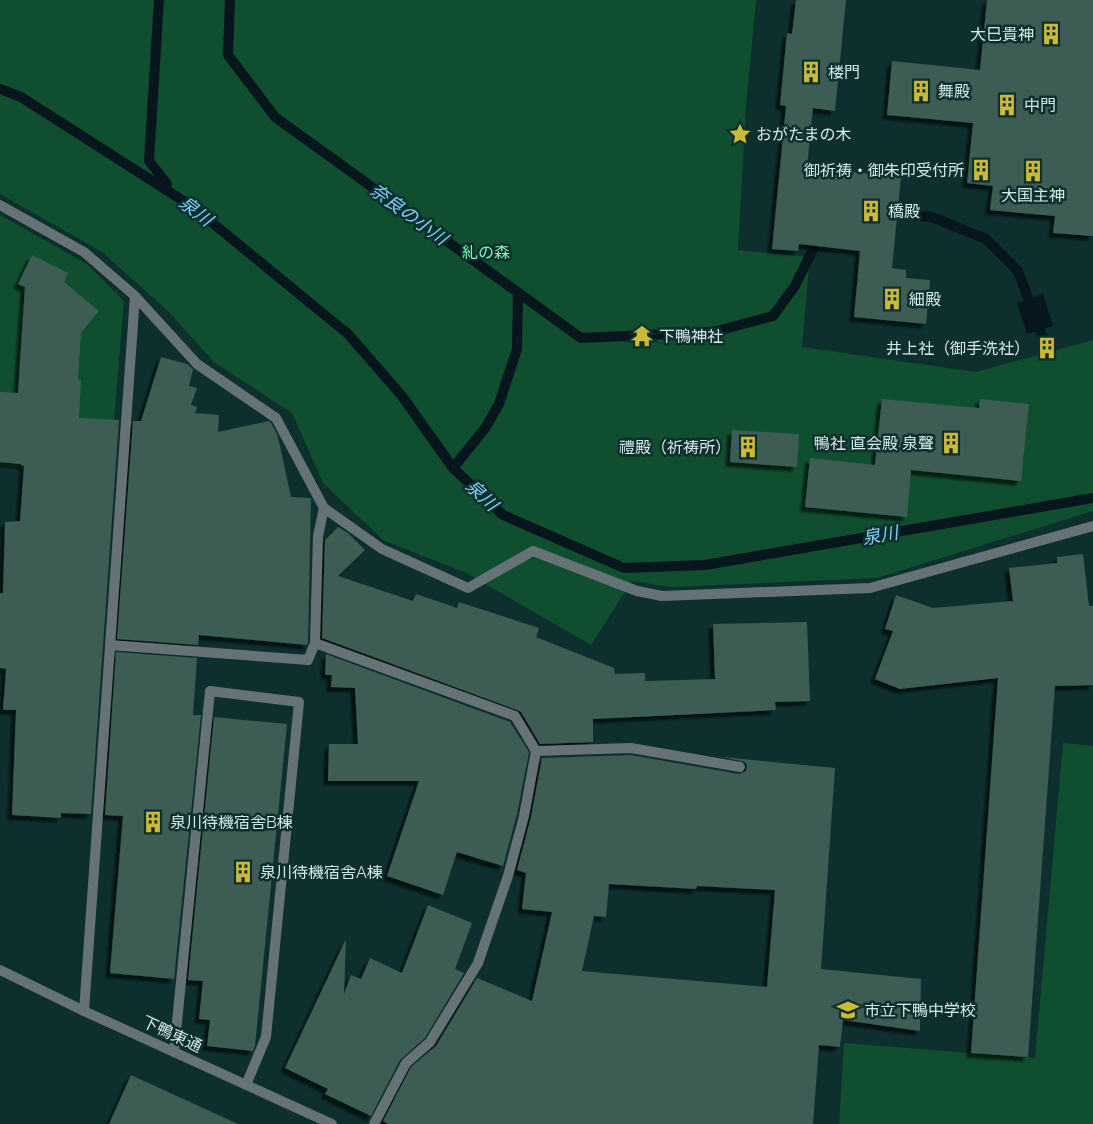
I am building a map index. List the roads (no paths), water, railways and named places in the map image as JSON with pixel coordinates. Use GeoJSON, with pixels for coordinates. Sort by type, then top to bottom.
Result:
{"type":"FeatureCollection","features":[{"type":"Feature","properties":{"kind":"street"},"geometry":{"type":"LineString","coordinates":[[0,205],[84,252],[135,296],[197,364],[276,418],[324,508],[382,549],[468,588],[533,551],[637,591],[662,596],[870,588],[1093,526]]}},
{"type":"Feature","properties":{"kind":"street"},"geometry":{"type":"LineString","coordinates":[[84,1011],[135,296]]}},
{"type":"Feature","properties":{"kind":"street"},"geometry":{"type":"LineString","coordinates":[[110,645],[308,660],[315,643],[318,536],[324,508]]}},
{"type":"Feature","properties":{"kind":"street"},"geometry":{"type":"LineString","coordinates":[[315,643],[515,716],[536,751],[524,816],[508,876],[478,963],[430,1042],[406,1063],[374,1124]]}},
{"type":"Feature","properties":{"kind":"street"},"geometry":{"type":"LineString","coordinates":[[174,1052],[210,691],[299,702],[266,1037],[246,1085]]}},
{"type":"Feature","properties":{"kind":"street"},"geometry":{"type":"LineString","coordinates":[[536,751],[631,748],[740,767]]}},
{"type":"Feature","properties":{"kind":"street","name":"下鴨東通"},"geometry":{"type":"LineString","coordinates":[[0,970],[84,1011],[332,1124]]}},
{"type":"Feature","properties":{"kind":"waterway"},"geometry":{"type":"LineString","coordinates":[[159,0],[149,161],[167,184]]}},
{"type":"Feature","properties":{"kind":"waterway","name":"奈良の小川"},"geometry":{"type":"LineString","coordinates":[[230,0],[228,55],[275,117],[581,338],[713,332],[773,316],[795,286],[820,235]]}},
{"type":"Feature","properties":{"kind":"waterway","name":"泉川"},"geometry":{"type":"LineString","coordinates":[[0,89],[21,97],[193,207],[348,334],[402,396],[453,468],[503,515],[624,568],[705,565],[1093,498]]}},
{"type":"Feature","properties":{"kind":"waterway"},"geometry":{"type":"LineString","coordinates":[[898,214],[932,217],[986,239],[1018,271],[1047,349]]}},
{"type":"Feature","properties":{"kind":"waterway"},"geometry":{"type":"LineString","coordinates":[[453,468],[486,427],[499,404],[517,349],[518,293]]}},
{"type":"Feature","properties":{"kind":"place","name":"大巳貴神"},"geometry":{"type":"Point","coordinates":[1051,34]}},
{"type":"Feature","properties":{"kind":"place","name":"楼門"},"geometry":{"type":"Point","coordinates":[811,72]}},
{"type":"Feature","properties":{"kind":"place","name":"舞殿"},"geometry":{"type":"Point","coordinates":[921,91]}},
{"type":"Feature","properties":{"kind":"place","name":"中門"},"geometry":{"type":"Point","coordinates":[1007,105]}},
{"type":"Feature","properties":{"kind":"place","name":"おがたまの木"},"geometry":{"type":"Point","coordinates":[740,134]}},
{"type":"Feature","properties":{"kind":"place","name":"御祈祷・御朱印受付所"},"geometry":{"type":"Point","coordinates":[981,170]}},
{"type":"Feature","properties":{"kind":"place","name":"大国主神"},"geometry":{"type":"Point","coordinates":[1033,171]}},
{"type":"Feature","properties":{"kind":"place","name":"橋殿"},"geometry":{"type":"Point","coordinates":[871,211]}},
{"type":"Feature","properties":{"kind":"place","name":"細殿"},"geometry":{"type":"Point","coordinates":[892,299]}},
{"type":"Feature","properties":{"kind":"place","name":"下鴨神社"},"geometry":{"type":"Point","coordinates":[642,336]}},
{"type":"Feature","properties":{"kind":"place","name":"井上社（御手洗社）"},"geometry":{"type":"Point","coordinates":[1047,348]}},
{"type":"Feature","properties":{"kind":"place","name":"鴨社 直会殿 泉聲"},"geometry":{"type":"Point","coordinates":[951,443]}},
{"type":"Feature","properties":{"kind":"place","name":"禮殿（祈祷所）"},"geometry":{"type":"Point","coordinates":[748,447]}},
{"type":"Feature","properties":{"kind":"place","name":"泉川待機宿舎B棟"},"geometry":{"type":"Point","coordinates":[153,822]}},
{"type":"Feature","properties":{"kind":"place","name":"泉川待機宿舎A棟"},"geometry":{"type":"Point","coordinates":[243,872]}},
{"type":"Feature","properties":{"kind":"place","name":"市立下鴨中学校"},"geometry":{"type":"Point","coordinates":[848,1010]}},
{"type":"Feature","properties":{"kind":"park label","name":"糺の森"},"geometry":{"type":"Point","coordinates":[486,252]}}]}
